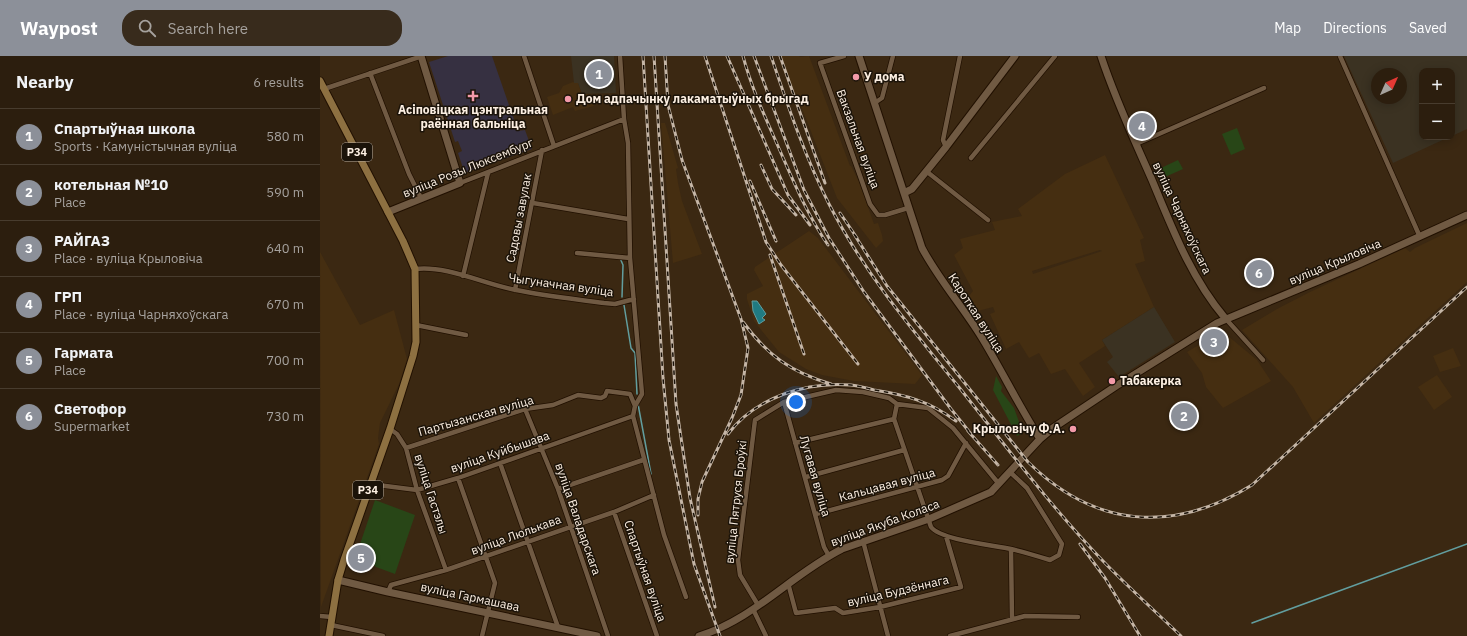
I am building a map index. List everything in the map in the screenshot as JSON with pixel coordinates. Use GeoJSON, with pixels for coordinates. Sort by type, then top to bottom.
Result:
{"type":"FeatureCollection","features":[{"type":"Feature","properties":{"kind":"main road"},"geometry":{"type":"LineString","coordinates":[[421,56],[460,183]]}},
{"type":"Feature","properties":{"kind":"main road","name":"Кароткая вуліца"},"geometry":{"type":"LineString","coordinates":[[859,56],[876,102],[908,208],[928,258],[982,338],[1021,410],[1040,439]]}},
{"type":"Feature","properties":{"kind":"main road"},"geometry":{"type":"LineString","coordinates":[[904,193],[912,189],[1015,56]]}},
{"type":"Feature","properties":{"kind":"main road","name":"вуліца Чарняхоўскага"},"geometry":{"type":"LineString","coordinates":[[1101,56],[1112,89],[1195,276],[1225,318]]}},
{"type":"Feature","properties":{"kind":"main road","name":"Р34"},"geometry":{"type":"LineString","coordinates":[[320,81],[403,241],[415,269],[416,325],[416,342],[413,356],[390,429],[338,580],[329,636]]}},
{"type":"Feature","properties":{"kind":"main road","name":"вуліца Розы Люксембург"},"geometry":{"type":"LineString","coordinates":[[388,212],[460,183]]}},
{"type":"Feature","properties":{"kind":"main road","name":"вуліца Крыловіча"},"geometry":{"type":"LineString","coordinates":[[1017,465],[1052,428],[1225,318],[1318,282],[1467,215]]}},
{"type":"Feature","properties":{"kind":"main road","name":"вуліца Якуба Коласа"},"geometry":{"type":"LineString","coordinates":[[699,636],[721,629],[829,556],[863,541],[929,519],[983,496],[999,484],[1017,465]]}},
{"type":"Feature","properties":{"kind":"main road","name":"вуліца Гармашава"},"geometry":{"type":"LineString","coordinates":[[338,580],[597,636]]}},
{"type":"Feature","properties":{"kind":"street"},"geometry":{"type":"LineString","coordinates":[[324,89],[421,56]]}},
{"type":"Feature","properties":{"kind":"street"},"geometry":{"type":"LineString","coordinates":[[524,56],[554,146]]}},
{"type":"Feature","properties":{"kind":"street"},"geometry":{"type":"LineString","coordinates":[[620,56],[624,119],[628,143],[628,218],[630,258],[642,394],[635,406],[632,416],[664,535],[686,597]]}},
{"type":"Feature","properties":{"kind":"street","name":"Вакзальная вуліца"},"geometry":{"type":"LineString","coordinates":[[844,56],[820,63],[870,204],[878,215],[885,215],[908,208]]}},
{"type":"Feature","properties":{"kind":"street"},"geometry":{"type":"LineString","coordinates":[[876,102],[882,98],[893,56]]}},
{"type":"Feature","properties":{"kind":"street"},"geometry":{"type":"LineString","coordinates":[[946,147],[943,140],[960,56]]}},
{"type":"Feature","properties":{"kind":"street"},"geometry":{"type":"LineString","coordinates":[[971,158],[1054,56]]}},
{"type":"Feature","properties":{"kind":"street"},"geometry":{"type":"LineString","coordinates":[[1340,56],[1420,237]]}},
{"type":"Feature","properties":{"kind":"street"},"geometry":{"type":"LineString","coordinates":[[370,73],[409,174],[421,198]]}},
{"type":"Feature","properties":{"kind":"street"},"geometry":{"type":"LineString","coordinates":[[1136,144],[1264,88]]}},
{"type":"Feature","properties":{"kind":"street","name":"вуліца Розы Люксембург"},"geometry":{"type":"LineString","coordinates":[[460,183],[624,119]]}},
{"type":"Feature","properties":{"kind":"street","name":"Садовы завулак"},"geometry":{"type":"LineString","coordinates":[[515,290],[542,150]]}},
{"type":"Feature","properties":{"kind":"street"},"geometry":{"type":"LineString","coordinates":[[926,171],[988,220]]}},
{"type":"Feature","properties":{"kind":"street"},"geometry":{"type":"LineString","coordinates":[[463,276],[488,173]]}},
{"type":"Feature","properties":{"kind":"street"},"geometry":{"type":"LineString","coordinates":[[533,203],[628,218]]}},
{"type":"Feature","properties":{"kind":"street"},"geometry":{"type":"LineString","coordinates":[[577,253],[630,258]]}},
{"type":"Feature","properties":{"kind":"street","name":"Чыгуначная вуліца"},"geometry":{"type":"LineString","coordinates":[[415,269],[423,268],[463,276],[515,290],[604,303],[615,304],[634,299]]}},
{"type":"Feature","properties":{"kind":"street"},"geometry":{"type":"LineString","coordinates":[[1225,318],[1263,360]]}},
{"type":"Feature","properties":{"kind":"street"},"geometry":{"type":"LineString","coordinates":[[416,325],[466,335]]}},
{"type":"Feature","properties":{"kind":"street"},"geometry":{"type":"LineString","coordinates":[[784,402],[836,390],[863,392],[889,398],[897,404],[928,408],[953,428],[999,484]]}},
{"type":"Feature","properties":{"kind":"street","name":"Партызанская вуліца"},"geometry":{"type":"LineString","coordinates":[[406,448],[525,409],[554,405],[578,395],[601,398],[605,396],[606,391],[630,394],[635,406]]}},
{"type":"Feature","properties":{"kind":"street","name":"вуліца Пятруся Броўкі"},"geometry":{"type":"LineString","coordinates":[[766,636],[755,607],[740,575],[738,560],[755,420],[784,402]]}},
{"type":"Feature","properties":{"kind":"street","name":"Лугавая вуліца"},"geometry":{"type":"LineString","coordinates":[[784,402],[794,443],[806,477],[824,547],[829,556]]}},
{"type":"Feature","properties":{"kind":"street"},"geometry":{"type":"LineString","coordinates":[[897,404],[894,419],[934,531],[946,536],[1011,549],[1050,560],[1059,554],[1062,544],[1026,488],[1010,472]]}},
{"type":"Feature","properties":{"kind":"street","name":"вуліца Валадарскага"},"geometry":{"type":"LineString","coordinates":[[525,409],[558,489],[608,636]]}},
{"type":"Feature","properties":{"kind":"street","name":"вуліца Куйбышава"},"geometry":{"type":"LineString","coordinates":[[370,484],[417,490],[458,478],[632,416]]}},
{"type":"Feature","properties":{"kind":"street"},"geometry":{"type":"LineString","coordinates":[[794,443],[894,419]]}},
{"type":"Feature","properties":{"kind":"street","name":"вуліца Гастэлы"},"geometry":{"type":"LineString","coordinates":[[390,429],[397,434],[406,448],[417,490],[446,570]]}},
{"type":"Feature","properties":{"kind":"street","name":"Кальцавая вуліца"},"geometry":{"type":"LineString","coordinates":[[816,514],[918,488],[942,480],[948,476],[966,443]]}},
{"type":"Feature","properties":{"kind":"street"},"geometry":{"type":"LineString","coordinates":[[806,477],[904,450]]}},
{"type":"Feature","properties":{"kind":"street"},"geometry":{"type":"LineString","coordinates":[[558,489],[643,460]]}},
{"type":"Feature","properties":{"kind":"street"},"geometry":{"type":"LineString","coordinates":[[500,463],[558,627]]}},
{"type":"Feature","properties":{"kind":"street"},"geometry":{"type":"LineString","coordinates":[[458,478],[495,583],[482,636]]}},
{"type":"Feature","properties":{"kind":"street","name":"вуліца Люлькава"},"geometry":{"type":"LineString","coordinates":[[388,592],[390,585],[446,570],[614,512],[654,495]]}},
{"type":"Feature","properties":{"kind":"street","name":"Спартыўная вуліца"},"geometry":{"type":"LineString","coordinates":[[614,512],[657,636]]}},
{"type":"Feature","properties":{"kind":"street","name":"вуліца Будзённага"},"geometry":{"type":"LineString","coordinates":[[788,583],[796,613],[835,608],[843,613],[880,607],[961,587],[946,536]]}},
{"type":"Feature","properties":{"kind":"street"},"geometry":{"type":"LineString","coordinates":[[863,541],[888,636]]}},
{"type":"Feature","properties":{"kind":"street"},"geometry":{"type":"LineString","coordinates":[[1011,549],[1012,620]]}},
{"type":"Feature","properties":{"kind":"street"},"geometry":{"type":"LineString","coordinates":[[320,616],[383,636]]}},
{"type":"Feature","properties":{"kind":"street"},"geometry":{"type":"LineString","coordinates":[[950,636],[1025,616],[1078,617]]}},
{"type":"Feature","properties":{"kind":"shaded area","name":"Асіповіцкая цэнтральная раённая бальніца"},"geometry":{"type":"Polygon","coordinates":[[[448,56],[492,56],[518,131],[525,130],[532,149],[467,172],[464,171],[458,153],[462,151],[458,141],[455,142],[429,62],[448,56]]]}},
{"type":"Feature","properties":{"kind":"shaded area"},"geometry":{"type":"Polygon","coordinates":[[[571,56],[614,56],[616,93],[582,94],[578,83],[574,83],[571,56]]]}},
{"type":"Feature","properties":{"kind":"shaded area"},"geometry":{"type":"Polygon","coordinates":[[[778,56],[809,56],[850,166],[859,182],[874,224],[878,223],[883,241],[876,248],[837,198],[801,106],[796,107],[778,56]]]}},
{"type":"Feature","properties":{"kind":"shaded area"},"geometry":{"type":"Polygon","coordinates":[[[1344,56],[1467,56],[1467,129],[1455,135],[1455,68],[1419,68],[1419,140],[1443,140],[1393,163],[1344,56]]]}},
{"type":"Feature","properties":{"kind":"shaded area"},"geometry":{"type":"Polygon","coordinates":[[[573,82],[578,83],[582,94],[590,94],[594,106],[575,111],[573,107],[553,115],[547,97],[559,93],[563,86],[573,82]]]}},
{"type":"Feature","properties":{"kind":"shaded area"},"geometry":{"type":"Polygon","coordinates":[[[661,123],[665,123],[678,168],[676,169],[682,201],[702,254],[673,263],[661,123]]]}},
{"type":"Feature","properties":{"kind":"shaded area"},"geometry":{"type":"Polygon","coordinates":[[[1105,155],[1144,238],[1140,240],[1145,261],[1135,264],[1154,307],[1102,340],[1105,346],[1079,363],[1095,387],[1083,396],[1065,369],[1051,374],[1039,353],[1029,358],[1019,342],[1006,349],[990,314],[995,312],[993,307],[978,311],[969,296],[973,291],[954,255],[963,248],[960,239],[995,230],[992,222],[1022,216],[1018,209],[1065,174],[1105,155]],[[1100,250],[1032,271],[1033,274],[1102,251],[1100,250]]]}},
{"type":"Feature","properties":{"kind":"shaded area"},"geometry":{"type":"Polygon","coordinates":[[[1467,223],[1467,282],[1314,423],[1293,387],[1242,330],[1277,309],[1310,292],[1405,248],[1410,252],[1415,248],[1467,223]]]}},
{"type":"Feature","properties":{"kind":"shaded area"},"geometry":{"type":"Polygon","coordinates":[[[809,231],[818,238],[922,375],[915,384],[854,381],[822,375],[806,369],[779,352],[754,321],[747,299],[747,294],[763,286],[754,270],[755,267],[809,231]]]}},
{"type":"Feature","properties":{"kind":"shaded area"},"geometry":{"type":"Polygon","coordinates":[[[320,252],[360,325],[394,310],[407,359],[399,384],[380,423],[378,438],[379,444],[321,607],[320,252]]]}},
{"type":"Feature","properties":{"kind":"shaded area"},"geometry":{"type":"Polygon","coordinates":[[[1154,307],[1175,342],[1119,377],[1107,362],[1113,357],[1102,340],[1154,307]]]}},
{"type":"Feature","properties":{"kind":"shaded area"},"geometry":{"type":"Polygon","coordinates":[[[1222,331],[1257,360],[1271,381],[1223,408],[1206,387],[1202,373],[1187,352],[1222,331]]]}},
{"type":"Feature","properties":{"kind":"shaded area"},"geometry":{"type":"Polygon","coordinates":[[[1453,348],[1461,366],[1440,372],[1433,356],[1453,348]]]}},
{"type":"Feature","properties":{"kind":"shaded area"},"geometry":{"type":"Polygon","coordinates":[[[1437,375],[1452,397],[1434,410],[1418,387],[1437,375]]]}},
{"type":"Feature","properties":{"kind":"green space"},"geometry":{"type":"Polygon","coordinates":[[[1237,128],[1245,149],[1231,155],[1222,134],[1237,128]]]}},
{"type":"Feature","properties":{"kind":"green space"},"geometry":{"type":"Polygon","coordinates":[[[1178,160],[1183,169],[1165,177],[1161,168],[1178,160]]]}},
{"type":"Feature","properties":{"kind":"green space"},"geometry":{"type":"Polygon","coordinates":[[[996,376],[1002,387],[1001,391],[1014,408],[1023,433],[1017,436],[993,390],[996,376]]]}},
{"type":"Feature","properties":{"kind":"green space"},"geometry":{"type":"Polygon","coordinates":[[[375,500],[415,515],[395,574],[376,567],[358,550],[375,500]]]}},
{"type":"Feature","properties":{"kind":"water"},"geometry":{"type":"Polygon","coordinates":[[[752,301],[757,301],[766,314],[762,318],[765,320],[759,324],[753,311],[752,301]]]}},
{"type":"Feature","properties":{"kind":"waterway"},"geometry":{"type":"LineString","coordinates":[[620,258],[623,265],[622,297]]}},
{"type":"Feature","properties":{"kind":"waterway"},"geometry":{"type":"LineString","coordinates":[[624,305],[631,348],[635,353],[637,394]]}},
{"type":"Feature","properties":{"kind":"waterway"},"geometry":{"type":"LineString","coordinates":[[638,404],[651,474]]}},
{"type":"Feature","properties":{"kind":"waterway"},"geometry":{"type":"LineString","coordinates":[[1252,623],[1467,544]]}},
{"type":"Feature","properties":{"kind":"railway"},"geometry":{"type":"LineString","coordinates":[[643,56],[663,378],[669,440],[694,564],[720,636]]}},
{"type":"Feature","properties":{"kind":"railway"},"geometry":{"type":"LineString","coordinates":[[654,56],[676,404],[690,498],[715,607]]}},
{"type":"Feature","properties":{"kind":"railway"},"geometry":{"type":"LineString","coordinates":[[665,56],[668,105],[682,160],[741,319],[748,348],[741,395],[702,482],[698,499],[698,515]]}},
{"type":"Feature","properties":{"kind":"railway"},"geometry":{"type":"LineString","coordinates":[[705,56],[766,242],[781,265],[858,364]]}},
{"type":"Feature","properties":{"kind":"railway"},"geometry":{"type":"LineString","coordinates":[[727,56],[788,195],[810,225]]}},
{"type":"Feature","properties":{"kind":"railway"},"geometry":{"type":"LineString","coordinates":[[743,56],[755,93],[791,177],[808,212],[828,245]]}},
{"type":"Feature","properties":{"kind":"railway"},"geometry":{"type":"LineString","coordinates":[[754,56],[804,190],[829,238],[864,292],[971,434]]}},
{"type":"Feature","properties":{"kind":"railway"},"geometry":{"type":"LineString","coordinates":[[771,56],[797,131],[820,186],[842,229],[872,276],[923,343],[1065,519],[1112,571],[1181,636]]}},
{"type":"Feature","properties":{"kind":"railway"},"geometry":{"type":"LineString","coordinates":[[780,56],[825,183]]}},
{"type":"Feature","properties":{"kind":"railway"},"geometry":{"type":"LineString","coordinates":[[761,165],[772,189],[796,215]]}},
{"type":"Feature","properties":{"kind":"railway"},"geometry":{"type":"LineString","coordinates":[[750,181],[776,241]]}},
{"type":"Feature","properties":{"kind":"railway"},"geometry":{"type":"LineString","coordinates":[[840,213],[857,238]]}},
{"type":"Feature","properties":{"kind":"railway"},"geometry":{"type":"LineString","coordinates":[[854,234],[887,286],[1028,462],[1054,484],[1080,500],[1107,511],[1136,517],[1164,517],[1193,511],[1222,501],[1252,485],[1467,287]]}},
{"type":"Feature","properties":{"kind":"railway"},"geometry":{"type":"LineString","coordinates":[[770,255],[804,354]]}},
{"type":"Feature","properties":{"kind":"railway"},"geometry":{"type":"LineString","coordinates":[[743,322],[752,334],[781,361],[804,374],[831,384]]}},
{"type":"Feature","properties":{"kind":"railway"},"geometry":{"type":"LineString","coordinates":[[728,434],[739,421],[752,411],[783,394],[799,389],[834,384],[854,385],[897,394],[917,400],[936,408],[956,421]]}},
{"type":"Feature","properties":{"kind":"railway"},"geometry":{"type":"LineString","coordinates":[[968,431],[998,465]]}},
{"type":"Feature","properties":{"kind":"railway"},"geometry":{"type":"LineString","coordinates":[[1080,544],[1105,578],[1140,636]]}},
{"type":"Feature","properties":{"kind":"place","name":"Спартыўная школа"},"geometry":{"type":"Point","coordinates":[599,74]}},
{"type":"Feature","properties":{"kind":"place","name":"У дома"},"geometry":{"type":"Point","coordinates":[856,77]}},
{"type":"Feature","properties":{"kind":"place","name":"Асіповіцкая цэнтральная раённая бальніца"},"geometry":{"type":"Point","coordinates":[473,96]}},
{"type":"Feature","properties":{"kind":"place","name":"Дом адпачынку лакаматыўных брыгад"},"geometry":{"type":"Point","coordinates":[568,99]}},
{"type":"Feature","properties":{"kind":"place","name":"ГРП"},"geometry":{"type":"Point","coordinates":[1142,126]}},
{"type":"Feature","properties":{"kind":"place","name":"Светофор"},"geometry":{"type":"Point","coordinates":[1259,273]}},
{"type":"Feature","properties":{"kind":"place","name":"РАЙГАЗ"},"geometry":{"type":"Point","coordinates":[1214,342]}},
{"type":"Feature","properties":{"kind":"place","name":"Табакерка"},"geometry":{"type":"Point","coordinates":[1112,381]}},
{"type":"Feature","properties":{"kind":"place","name":"котельная №10"},"geometry":{"type":"Point","coordinates":[1184,416]}},
{"type":"Feature","properties":{"kind":"place","name":"Крыловічу Ф.А."},"geometry":{"type":"Point","coordinates":[1073,429]}},
{"type":"Feature","properties":{"kind":"place","name":"Гармата"},"geometry":{"type":"Point","coordinates":[361,558]}}]}
